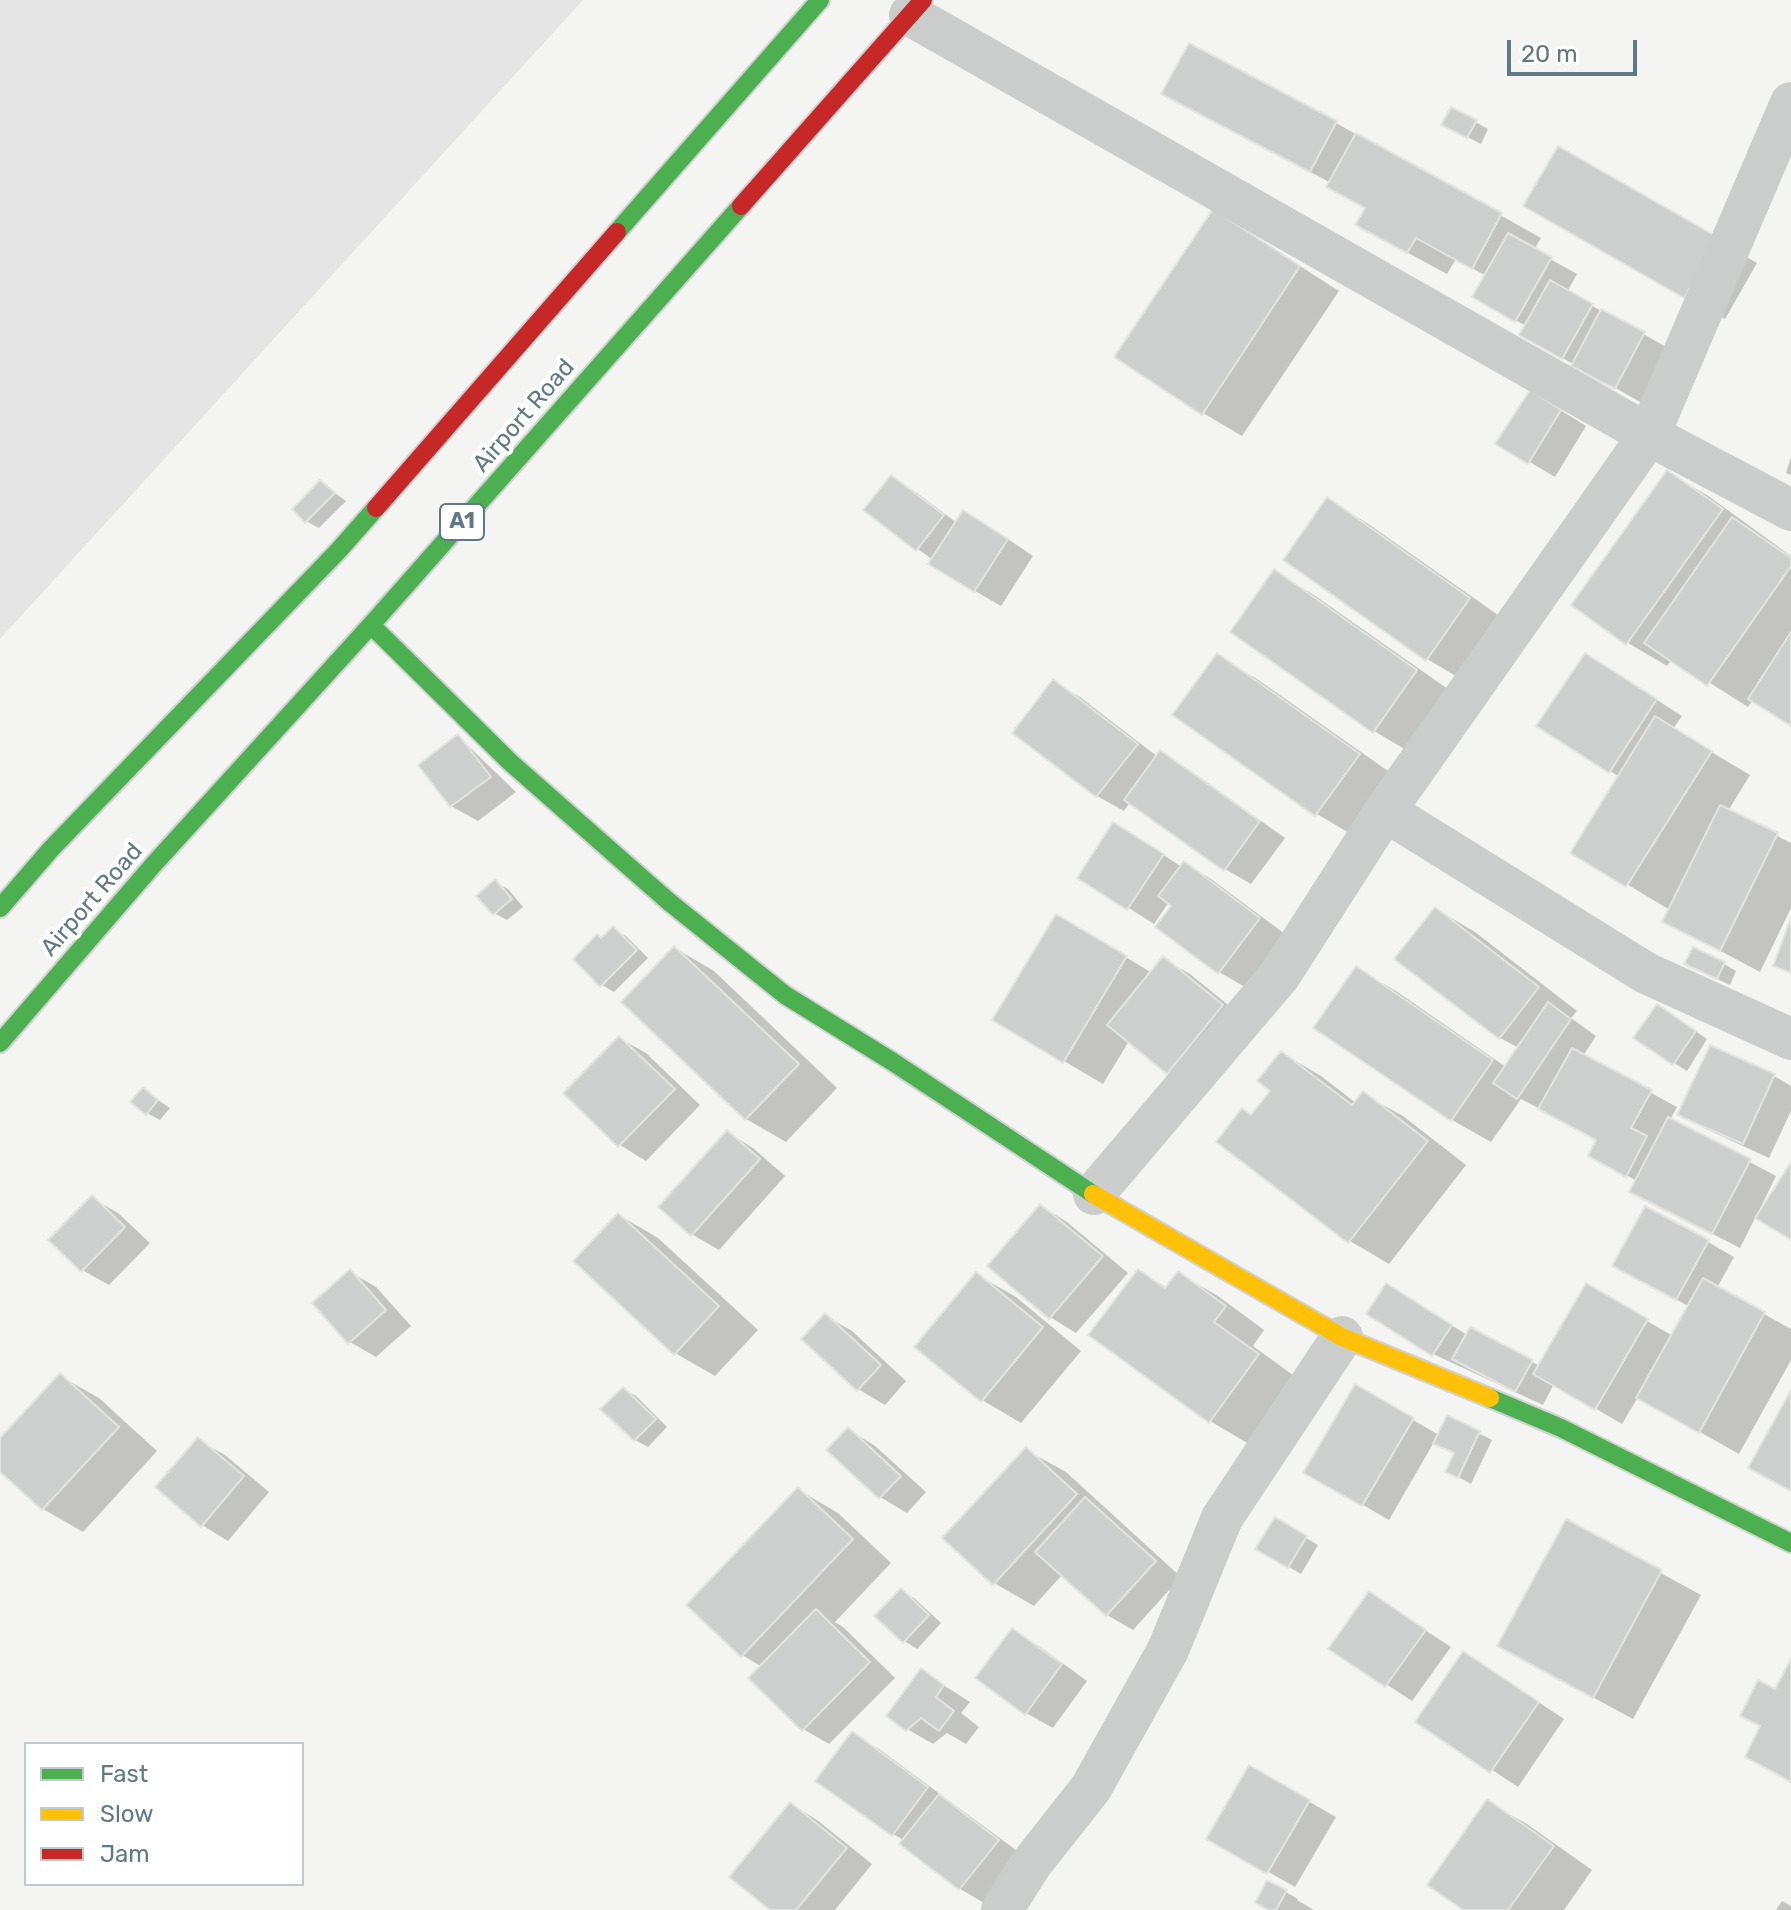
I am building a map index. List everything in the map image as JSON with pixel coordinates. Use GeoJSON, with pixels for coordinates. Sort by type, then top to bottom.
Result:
{"type":"FeatureCollection","features":[{"type":"Feature","properties":{"kind":"main road"},"geometry":{"type":"LineString","coordinates":[[0,908],[51,849],[339,550],[820,0]]}},
{"type":"Feature","properties":{"kind":"main road","name":"Airport Road"},"geometry":{"type":"LineString","coordinates":[[0,1043],[154,864],[371,625],[916,7]]}},
{"type":"Feature","properties":{"kind":"main road"},"geometry":{"type":"LineString","coordinates":[[371,625],[510,762],[668,901],[785,995],[1094,1194],[1342,1337],[1561,1428],[1791,1543]]}},
{"type":"Feature","properties":{"kind":"street"},"geometry":{"type":"LineString","coordinates":[[916,7],[1649,435],[1791,510]]}},
{"type":"Feature","properties":{"kind":"street"},"geometry":{"type":"LineString","coordinates":[[1094,1194],[1280,975],[1385,811],[1649,435],[1791,103]]}},
{"type":"Feature","properties":{"kind":"street"},"geometry":{"type":"LineString","coordinates":[[1385,811],[1646,973],[1791,1039]]}},
{"type":"Feature","properties":{"kind":"street"},"geometry":{"type":"LineString","coordinates":[[1002,1910],[1031,1864],[1091,1788],[1168,1650],[1222,1518],[1342,1337]]}},
{"type":"Feature","properties":{"kind":"shaded area"},"geometry":{"type":"Polygon","coordinates":[[[0,0],[583,0],[0,639],[0,0]]]}},
{"type":"Feature","properties":{"kind":"building"},"geometry":{"type":"Polygon","coordinates":[[[1189,43],[1337,121],[1310,172],[1161,94],[1189,43]]]}},
{"type":"Feature","properties":{"kind":"building"},"geometry":{"type":"Polygon","coordinates":[[[1451,107],[1477,120],[1467,138],[1441,125],[1451,107]]]}},
{"type":"Feature","properties":{"kind":"building"},"geometry":{"type":"Polygon","coordinates":[[[1356,133],[1502,213],[1472,269],[1416,238],[1407,253],[1355,225],[1365,208],[1326,187],[1356,133]]]}},
{"type":"Feature","properties":{"kind":"building"},"geometry":{"type":"Polygon","coordinates":[[[1558,146],[1719,238],[1684,298],[1523,206],[1558,146]]]}},
{"type":"Feature","properties":{"kind":"building"},"geometry":{"type":"Polygon","coordinates":[[[1213,209],[1300,266],[1202,415],[1114,357],[1213,209]]]}},
{"type":"Feature","properties":{"kind":"building"},"geometry":{"type":"Polygon","coordinates":[[[1508,233],[1552,257],[1515,322],[1472,297],[1508,233]]]}},
{"type":"Feature","properties":{"kind":"building"},"geometry":{"type":"Polygon","coordinates":[[[1550,280],[1593,304],[1562,359],[1519,335],[1550,280]]]}},
{"type":"Feature","properties":{"kind":"building"},"geometry":{"type":"Polygon","coordinates":[[[1601,309],[1645,332],[1615,389],[1571,366],[1601,309]]]}},
{"type":"Feature","properties":{"kind":"building"},"geometry":{"type":"Polygon","coordinates":[[[1530,390],[1561,410],[1528,464],[1495,444],[1530,390]]]}},
{"type":"Feature","properties":{"kind":"building"},"geometry":{"type":"Polygon","coordinates":[[[1667,470],[1723,509],[1626,645],[1571,605],[1667,470]]]}},
{"type":"Feature","properties":{"kind":"building"},"geometry":{"type":"Polygon","coordinates":[[[891,475],[944,515],[916,551],[863,510],[891,475]]]}},
{"type":"Feature","properties":{"kind":"building"},"geometry":{"type":"Polygon","coordinates":[[[320,480],[335,493],[305,523],[292,509],[320,480]]]}},
{"type":"Feature","properties":{"kind":"building"},"geometry":{"type":"Polygon","coordinates":[[[1327,497],[1470,598],[1426,661],[1283,560],[1327,497]]]}},
{"type":"Feature","properties":{"kind":"building"},"geometry":{"type":"Polygon","coordinates":[[[963,510],[1008,539],[974,592],[928,564],[963,510]]]}},
{"type":"Feature","properties":{"kind":"building"},"geometry":{"type":"Polygon","coordinates":[[[1732,517],[1791,558],[1791,566],[1707,686],[1644,643],[1732,517]]]}},
{"type":"Feature","properties":{"kind":"building"},"geometry":{"type":"Polygon","coordinates":[[[1274,569],[1417,670],[1373,733],[1230,632],[1274,569]]]}},
{"type":"Feature","properties":{"kind":"building"},"geometry":{"type":"Polygon","coordinates":[[[1791,632],[1791,726],[1748,699],[1791,632]]]}},
{"type":"Feature","properties":{"kind":"building"},"geometry":{"type":"Polygon","coordinates":[[[1217,653],[1360,754],[1315,816],[1172,715],[1217,653]]]}},
{"type":"Feature","properties":{"kind":"building"},"geometry":{"type":"Polygon","coordinates":[[[1585,653],[1657,699],[1609,773],[1536,726],[1585,653]]]}},
{"type":"Feature","properties":{"kind":"building"},"geometry":{"type":"Polygon","coordinates":[[[1053,679],[1138,744],[1096,797],[1012,733],[1053,679]]]}},
{"type":"Feature","properties":{"kind":"building"},"geometry":{"type":"Polygon","coordinates":[[[1655,716],[1712,751],[1626,887],[1570,853],[1655,716]]]}},
{"type":"Feature","properties":{"kind":"building"},"geometry":{"type":"Polygon","coordinates":[[[458,734],[491,777],[450,807],[418,765],[458,734]]]}},
{"type":"Feature","properties":{"kind":"building"},"geometry":{"type":"Polygon","coordinates":[[[1160,750],[1260,821],[1224,871],[1124,800],[1160,750]]]}},
{"type":"Feature","properties":{"kind":"building"},"geometry":{"type":"Polygon","coordinates":[[[1720,805],[1778,833],[1720,951],[1662,922],[1720,805]]]}},
{"type":"Feature","properties":{"kind":"building"},"geometry":{"type":"Polygon","coordinates":[[[1113,822],[1164,854],[1127,910],[1077,878],[1113,822]]]}},
{"type":"Feature","properties":{"kind":"building"},"geometry":{"type":"Polygon","coordinates":[[[1184,861],[1260,918],[1218,974],[1155,927],[1171,906],[1158,896],[1184,861]]]}},
{"type":"Feature","properties":{"kind":"building"},"geometry":{"type":"Polygon","coordinates":[[[495,879],[512,899],[493,915],[476,896],[495,879]]]}},
{"type":"Feature","properties":{"kind":"building"},"geometry":{"type":"Polygon","coordinates":[[[1435,907],[1539,987],[1499,1039],[1394,959],[1435,907]]]}},
{"type":"Feature","properties":{"kind":"building"},"geometry":{"type":"Polygon","coordinates":[[[1056,914],[1127,956],[1063,1063],[992,1020],[1056,914]]]}},
{"type":"Feature","properties":{"kind":"building"},"geometry":{"type":"Polygon","coordinates":[[[1791,918],[1791,973],[1773,966],[1791,918]]]}},
{"type":"Feature","properties":{"kind":"building"},"geometry":{"type":"Polygon","coordinates":[[[613,926],[637,950],[600,987],[573,959],[597,934],[601,938],[613,926]]]}},
{"type":"Feature","properties":{"kind":"building"},"geometry":{"type":"Polygon","coordinates":[[[674,946],[799,1064],[745,1120],[621,1002],[674,946]]]}},
{"type":"Feature","properties":{"kind":"building"},"geometry":{"type":"Polygon","coordinates":[[[1693,947],[1725,962],[1717,979],[1684,964],[1693,947]]]}},
{"type":"Feature","properties":{"kind":"building"},"geometry":{"type":"Polygon","coordinates":[[[1163,956],[1223,1005],[1167,1074],[1107,1025],[1163,956]]]}},
{"type":"Feature","properties":{"kind":"building"},"geometry":{"type":"Polygon","coordinates":[[[1356,966],[1493,1060],[1451,1121],[1313,1028],[1356,966]]]}},
{"type":"Feature","properties":{"kind":"building"},"geometry":{"type":"Polygon","coordinates":[[[1548,1002],[1571,1019],[1517,1099],[1493,1083],[1548,1002]]]}},
{"type":"Feature","properties":{"kind":"building"},"geometry":{"type":"Polygon","coordinates":[[[1657,1004],[1696,1031],[1673,1065],[1633,1038],[1657,1004]]]}},
{"type":"Feature","properties":{"kind":"building"},"geometry":{"type":"Polygon","coordinates":[[[619,1036],[675,1089],[618,1147],[563,1093],[619,1036]]]}},
{"type":"Feature","properties":{"kind":"building"},"geometry":{"type":"Polygon","coordinates":[[[1710,1045],[1775,1074],[1743,1144],[1677,1115],[1710,1045]]]}},
{"type":"Feature","properties":{"kind":"building"},"geometry":{"type":"Polygon","coordinates":[[[1572,1048],[1652,1090],[1631,1128],[1647,1136],[1626,1177],[1588,1156],[1596,1140],[1538,1109],[1572,1048]]]}},
{"type":"Feature","properties":{"kind":"building"},"geometry":{"type":"Polygon","coordinates":[[[1281,1051],[1352,1105],[1363,1091],[1428,1141],[1348,1243],[1216,1142],[1242,1108],[1251,1115],[1270,1091],[1257,1081],[1281,1051]]]}},
{"type":"Feature","properties":{"kind":"building"},"geometry":{"type":"Polygon","coordinates":[[[143,1087],[158,1100],[146,1115],[130,1102],[143,1087]]]}},
{"type":"Feature","properties":{"kind":"building"},"geometry":{"type":"Polygon","coordinates":[[[1668,1117],[1751,1159],[1712,1234],[1629,1192],[1668,1117]]]}},
{"type":"Feature","properties":{"kind":"building"},"geometry":{"type":"Polygon","coordinates":[[[727,1130],[760,1159],[691,1236],[658,1207],[727,1130]]]}},
{"type":"Feature","properties":{"kind":"building"},"geometry":{"type":"Polygon","coordinates":[[[1791,1162],[1791,1240],[1755,1218],[1791,1162]]]}},
{"type":"Feature","properties":{"kind":"building"},"geometry":{"type":"Polygon","coordinates":[[[92,1195],[125,1227],[81,1272],[48,1240],[92,1195]]]}},
{"type":"Feature","properties":{"kind":"building"},"geometry":{"type":"Polygon","coordinates":[[[1040,1204],[1103,1256],[1049,1319],[987,1266],[1040,1204]]]}},
{"type":"Feature","properties":{"kind":"building"},"geometry":{"type":"Polygon","coordinates":[[[1645,1206],[1709,1240],[1676,1300],[1612,1266],[1645,1206]]]}},
{"type":"Feature","properties":{"kind":"building"},"geometry":{"type":"Polygon","coordinates":[[[618,1213],[719,1306],[674,1355],[573,1261],[618,1213]]]}},
{"type":"Feature","properties":{"kind":"building"},"geometry":{"type":"Polygon","coordinates":[[[350,1269],[386,1310],[348,1344],[312,1303],[350,1269]]]}},
{"type":"Feature","properties":{"kind":"building"},"geometry":{"type":"Polygon","coordinates":[[[1138,1269],[1165,1288],[1178,1271],[1226,1306],[1214,1322],[1259,1354],[1209,1423],[1088,1335],[1138,1269]]]}},
{"type":"Feature","properties":{"kind":"building"},"geometry":{"type":"Polygon","coordinates":[[[976,1272],[1043,1327],[981,1402],[914,1347],[976,1272]]]}},
{"type":"Feature","properties":{"kind":"building"},"geometry":{"type":"Polygon","coordinates":[[[1703,1278],[1765,1312],[1699,1433],[1636,1398],[1703,1278]]]}},
{"type":"Feature","properties":{"kind":"building"},"geometry":{"type":"Polygon","coordinates":[[[1386,1283],[1452,1325],[1432,1356],[1366,1314],[1386,1283]]]}},
{"type":"Feature","properties":{"kind":"building"},"geometry":{"type":"Polygon","coordinates":[[[1586,1283],[1648,1319],[1595,1410],[1533,1374],[1586,1283]]]}},
{"type":"Feature","properties":{"kind":"building"},"geometry":{"type":"Polygon","coordinates":[[[825,1313],[881,1365],[857,1391],[801,1339],[825,1313]]]}},
{"type":"Feature","properties":{"kind":"building"},"geometry":{"type":"Polygon","coordinates":[[[1470,1327],[1533,1360],[1515,1392],[1452,1359],[1470,1327]]]}},
{"type":"Feature","properties":{"kind":"building"},"geometry":{"type":"Polygon","coordinates":[[[60,1373],[119,1427],[42,1510],[0,1472],[0,1438],[60,1373]]]}},
{"type":"Feature","properties":{"kind":"building"},"geometry":{"type":"Polygon","coordinates":[[[1355,1384],[1414,1418],[1362,1506],[1303,1473],[1355,1384]]]}},
{"type":"Feature","properties":{"kind":"building"},"geometry":{"type":"Polygon","coordinates":[[[623,1387],[656,1419],[634,1441],[600,1409],[623,1387]]]}},
{"type":"Feature","properties":{"kind":"building"},"geometry":{"type":"Polygon","coordinates":[[[1791,1390],[1791,1491],[1748,1468],[1791,1390]]]}},
{"type":"Feature","properties":{"kind":"building"},"geometry":{"type":"Polygon","coordinates":[[[1447,1415],[1480,1431],[1458,1478],[1445,1472],[1454,1453],[1433,1444],[1447,1415]]]}},
{"type":"Feature","properties":{"kind":"building"},"geometry":{"type":"Polygon","coordinates":[[[848,1427],[901,1476],[879,1499],[826,1450],[848,1427]]]}},
{"type":"Feature","properties":{"kind":"building"},"geometry":{"type":"Polygon","coordinates":[[[198,1437],[244,1476],[201,1527],[155,1487],[198,1437]]]}},
{"type":"Feature","properties":{"kind":"building"},"geometry":{"type":"Polygon","coordinates":[[[1026,1447],[1077,1494],[993,1585],[942,1538],[1026,1447]]]}},
{"type":"Feature","properties":{"kind":"building"},"geometry":{"type":"Polygon","coordinates":[[[798,1487],[853,1539],[741,1657],[686,1605],[798,1487]]]}},
{"type":"Feature","properties":{"kind":"building"},"geometry":{"type":"Polygon","coordinates":[[[1085,1497],[1156,1561],[1106,1616],[1035,1552],[1085,1497]]]}},
{"type":"Feature","properties":{"kind":"building"},"geometry":{"type":"Polygon","coordinates":[[[1275,1517],[1307,1536],[1288,1568],[1255,1549],[1275,1517]]]}},
{"type":"Feature","properties":{"kind":"building"},"geometry":{"type":"Polygon","coordinates":[[[1566,1519],[1662,1570],[1593,1698],[1497,1646],[1566,1519]]]}},
{"type":"Feature","properties":{"kind":"building"},"geometry":{"type":"Polygon","coordinates":[[[901,1588],[929,1615],[903,1643],[874,1616],[901,1588]]]}},
{"type":"Feature","properties":{"kind":"building"},"geometry":{"type":"Polygon","coordinates":[[[1369,1591],[1426,1630],[1385,1687],[1328,1649],[1369,1591]]]}},
{"type":"Feature","properties":{"kind":"building"},"geometry":{"type":"Polygon","coordinates":[[[816,1609],[870,1662],[802,1731],[748,1678],[816,1609]]]}},
{"type":"Feature","properties":{"kind":"building"},"geometry":{"type":"Polygon","coordinates":[[[1012,1628],[1062,1664],[1025,1715],[975,1678],[1012,1628]]]}},
{"type":"Feature","properties":{"kind":"building"},"geometry":{"type":"Polygon","coordinates":[[[1463,1651],[1539,1702],[1490,1773],[1415,1722],[1463,1651]]]}},
{"type":"Feature","properties":{"kind":"building"},"geometry":{"type":"Polygon","coordinates":[[[1791,1659],[1791,1782],[1745,1757],[1760,1726],[1740,1716],[1758,1680],[1775,1689],[1791,1659]]]}},
{"type":"Feature","properties":{"kind":"building"},"geometry":{"type":"Polygon","coordinates":[[[921,1668],[944,1685],[936,1697],[954,1711],[939,1731],[921,1718],[906,1731],[886,1716],[921,1668]]]}},
{"type":"Feature","properties":{"kind":"building"},"geometry":{"type":"Polygon","coordinates":[[[852,1731],[928,1787],[892,1836],[815,1781],[852,1731]]]}},
{"type":"Feature","properties":{"kind":"building"},"geometry":{"type":"Polygon","coordinates":[[[1249,1765],[1310,1800],[1267,1874],[1206,1839],[1249,1765]]]}},
{"type":"Feature","properties":{"kind":"building"},"geometry":{"type":"Polygon","coordinates":[[[939,1794],[999,1840],[959,1890],[899,1844],[939,1794]]]}},
{"type":"Feature","properties":{"kind":"building"},"geometry":{"type":"Polygon","coordinates":[[[1487,1799],[1554,1846],[1508,1910],[1463,1910],[1427,1885],[1487,1799]]]}},
{"type":"Feature","properties":{"kind":"building"},"geometry":{"type":"Polygon","coordinates":[[[790,1802],[847,1848],[796,1910],[770,1910],[729,1877],[790,1802]]]}},
{"type":"Feature","properties":{"kind":"building"},"geometry":{"type":"Polygon","coordinates":[[[1267,1880],[1287,1890],[1276,1910],[1268,1910],[1255,1903],[1267,1880]]]}},
{"type":"Feature","properties":{"kind":"traffic: fast"},"geometry":{"type":"LineString","coordinates":[[617,232],[820,0]]}},
{"type":"Feature","properties":{"kind":"traffic: fast"},"geometry":{"type":"LineString","coordinates":[[0,1043],[154,864],[371,625],[741,206]]}},
{"type":"Feature","properties":{"kind":"traffic: fast"},"geometry":{"type":"LineString","coordinates":[[0,908],[51,849],[376,508]]}},
{"type":"Feature","properties":{"kind":"traffic: fast"},"geometry":{"type":"LineString","coordinates":[[371,625],[510,762],[668,901],[785,995],[1093,1194]]}},
{"type":"Feature","properties":{"kind":"traffic: fast"},"geometry":{"type":"LineString","coordinates":[[1490,1398],[1561,1428],[1791,1543]]}},
{"type":"Feature","properties":{"kind":"traffic: slow"},"geometry":{"type":"LineString","coordinates":[[1093,1194],[1342,1337],[1490,1398]]}},
{"type":"Feature","properties":{"kind":"traffic: jam"},"geometry":{"type":"LineString","coordinates":[[741,206],[923,0]]}},
{"type":"Feature","properties":{"kind":"traffic: jam"},"geometry":{"type":"LineString","coordinates":[[376,508],[617,232]]}}]}
